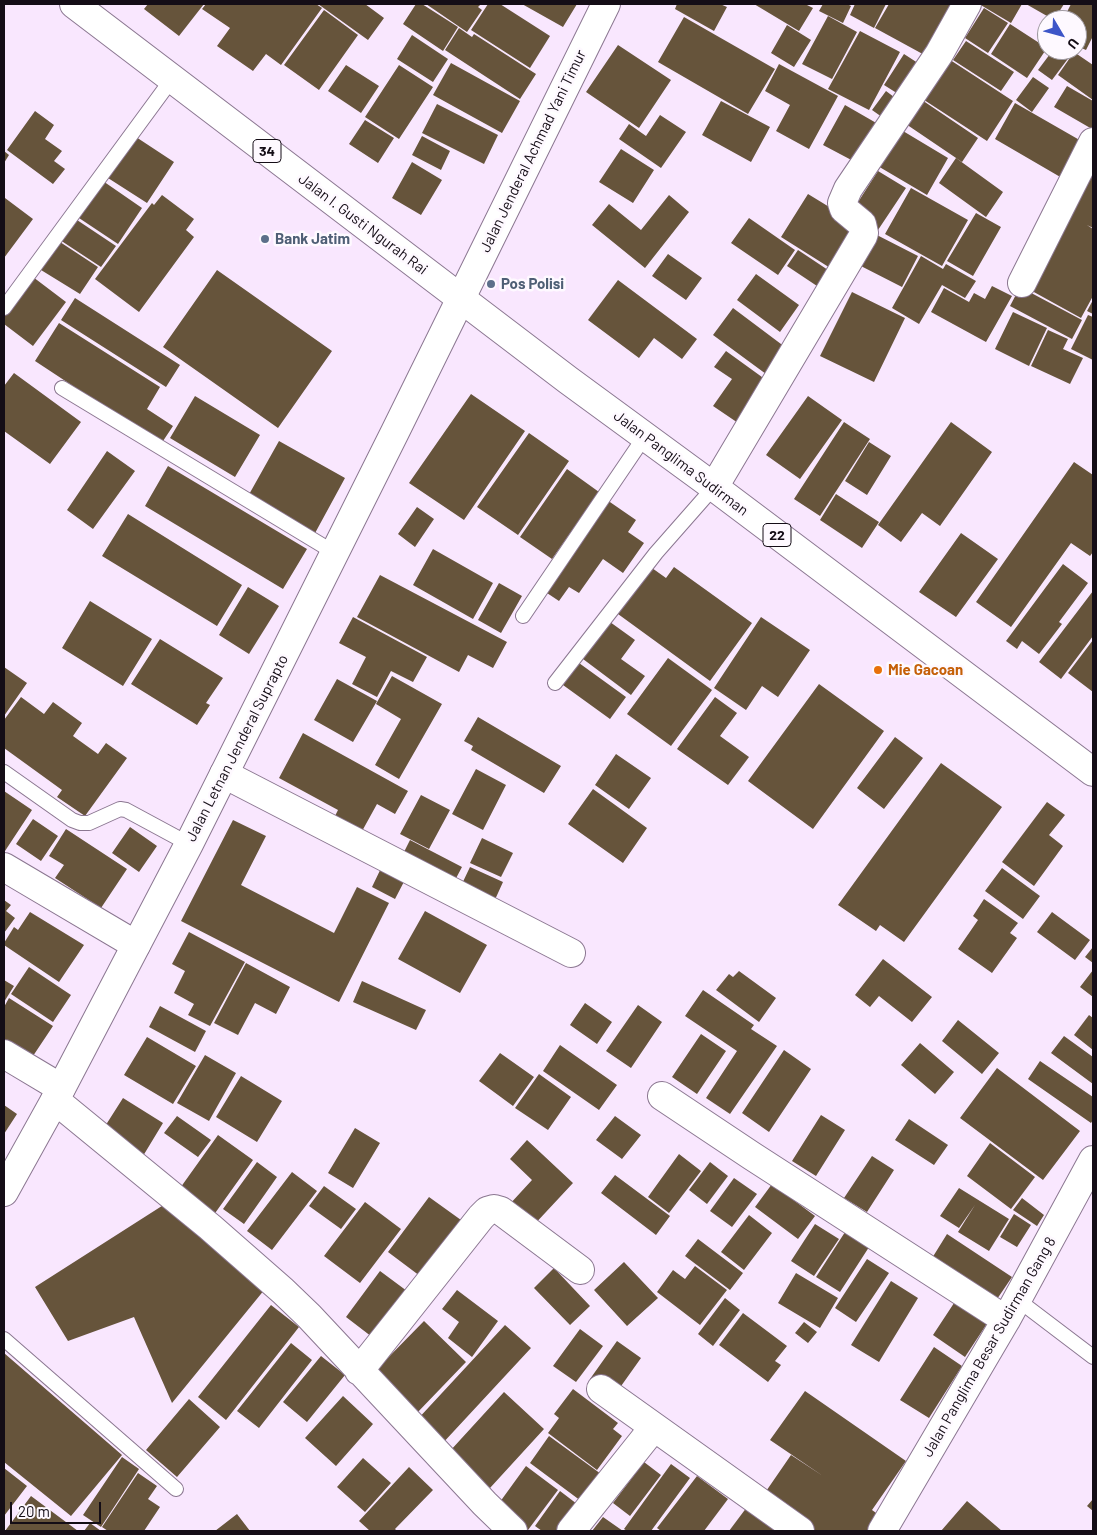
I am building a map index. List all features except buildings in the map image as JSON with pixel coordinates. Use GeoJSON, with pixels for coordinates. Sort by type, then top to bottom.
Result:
{"type":"FeatureCollection","features":[{"type":"Feature","properties":{"kind":"main road","name":"Jalan I. Gusti Ngurah Rai"},"geometry":{"type":"LineString","coordinates":[[74,4],[461,298]]}},
{"type":"Feature","properties":{"kind":"main road","name":"Jalan Jenderal Achmad Yani Timur"},"geometry":{"type":"LineString","coordinates":[[461,298],[606,4]]}},
{"type":"Feature","properties":{"kind":"main road"},"geometry":{"type":"LineString","coordinates":[[714,487],[863,236],[862,224],[844,209],[842,203],[848,189],[939,54],[967,4]]}},
{"type":"Feature","properties":{"kind":"main road"},"geometry":{"type":"LineString","coordinates":[[1022,283],[1093,142]]}},
{"type":"Feature","properties":{"kind":"main road","name":"Jalan Panglima Sudirman"},"geometry":{"type":"LineString","coordinates":[[461,298],[1093,772]]}},
{"type":"Feature","properties":{"kind":"main road","name":"Jalan Letnan Jenderal Suprapto"},"geometry":{"type":"LineString","coordinates":[[4,1192],[58,1094],[189,844],[461,298]]}},
{"type":"Feature","properties":{"kind":"main road"},"geometry":{"type":"LineString","coordinates":[[224,774],[571,952]]}},
{"type":"Feature","properties":{"kind":"main road"},"geometry":{"type":"LineString","coordinates":[[4,867],[136,944]]}},
{"type":"Feature","properties":{"kind":"main road"},"geometry":{"type":"LineString","coordinates":[[4,1054],[58,1094],[310,1316],[360,1372],[513,1531]]}},
{"type":"Feature","properties":{"kind":"main road"},"geometry":{"type":"LineString","coordinates":[[662,1096],[752,1156],[1012,1310]]}},
{"type":"Feature","properties":{"kind":"main road","name":"Jalan Panglima Besar Sudirman Gang 8"},"geometry":{"type":"LineString","coordinates":[[882,1531],[1012,1310],[1093,1160]]}},
{"type":"Feature","properties":{"kind":"main road"},"geometry":{"type":"LineString","coordinates":[[360,1372],[481,1216],[487,1211],[494,1209],[501,1211],[580,1270]]}},
{"type":"Feature","properties":{"kind":"main road"},"geometry":{"type":"LineString","coordinates":[[601,1389],[800,1531]]}},
{"type":"Feature","properties":{"kind":"main road"},"geometry":{"type":"LineString","coordinates":[[571,1531],[654,1427]]}},
{"type":"Feature","properties":{"kind":"lane"},"geometry":{"type":"LineString","coordinates":[[4,308],[172,79]]}},
{"type":"Feature","properties":{"kind":"lane"},"geometry":{"type":"LineString","coordinates":[[62,388],[335,553]]}},
{"type":"Feature","properties":{"kind":"lane"},"geometry":{"type":"LineString","coordinates":[[523,616],[645,436]]}},
{"type":"Feature","properties":{"kind":"lane"},"geometry":{"type":"LineString","coordinates":[[555,683],[656,553],[714,487]]}},
{"type":"Feature","properties":{"kind":"lane"},"geometry":{"type":"LineString","coordinates":[[4,772],[72,820],[80,823],[89,823],[120,809],[126,810],[189,844]]}},
{"type":"Feature","properties":{"kind":"lane"},"geometry":{"type":"LineString","coordinates":[[1012,1310],[1093,1357]]}},
{"type":"Feature","properties":{"kind":"lane"},"geometry":{"type":"LineString","coordinates":[[4,1339],[176,1489]]}},
{"type":"Feature","properties":{"kind":"place","name":"Bank Jatim"},"geometry":{"type":"Point","coordinates":[265,239]}},
{"type":"Feature","properties":{"kind":"place","name":"Pos Polisi"},"geometry":{"type":"Point","coordinates":[491,284]}},
{"type":"Feature","properties":{"kind":"place","name":"Mie Gacoan"},"geometry":{"type":"Point","coordinates":[878,670]}}]}
